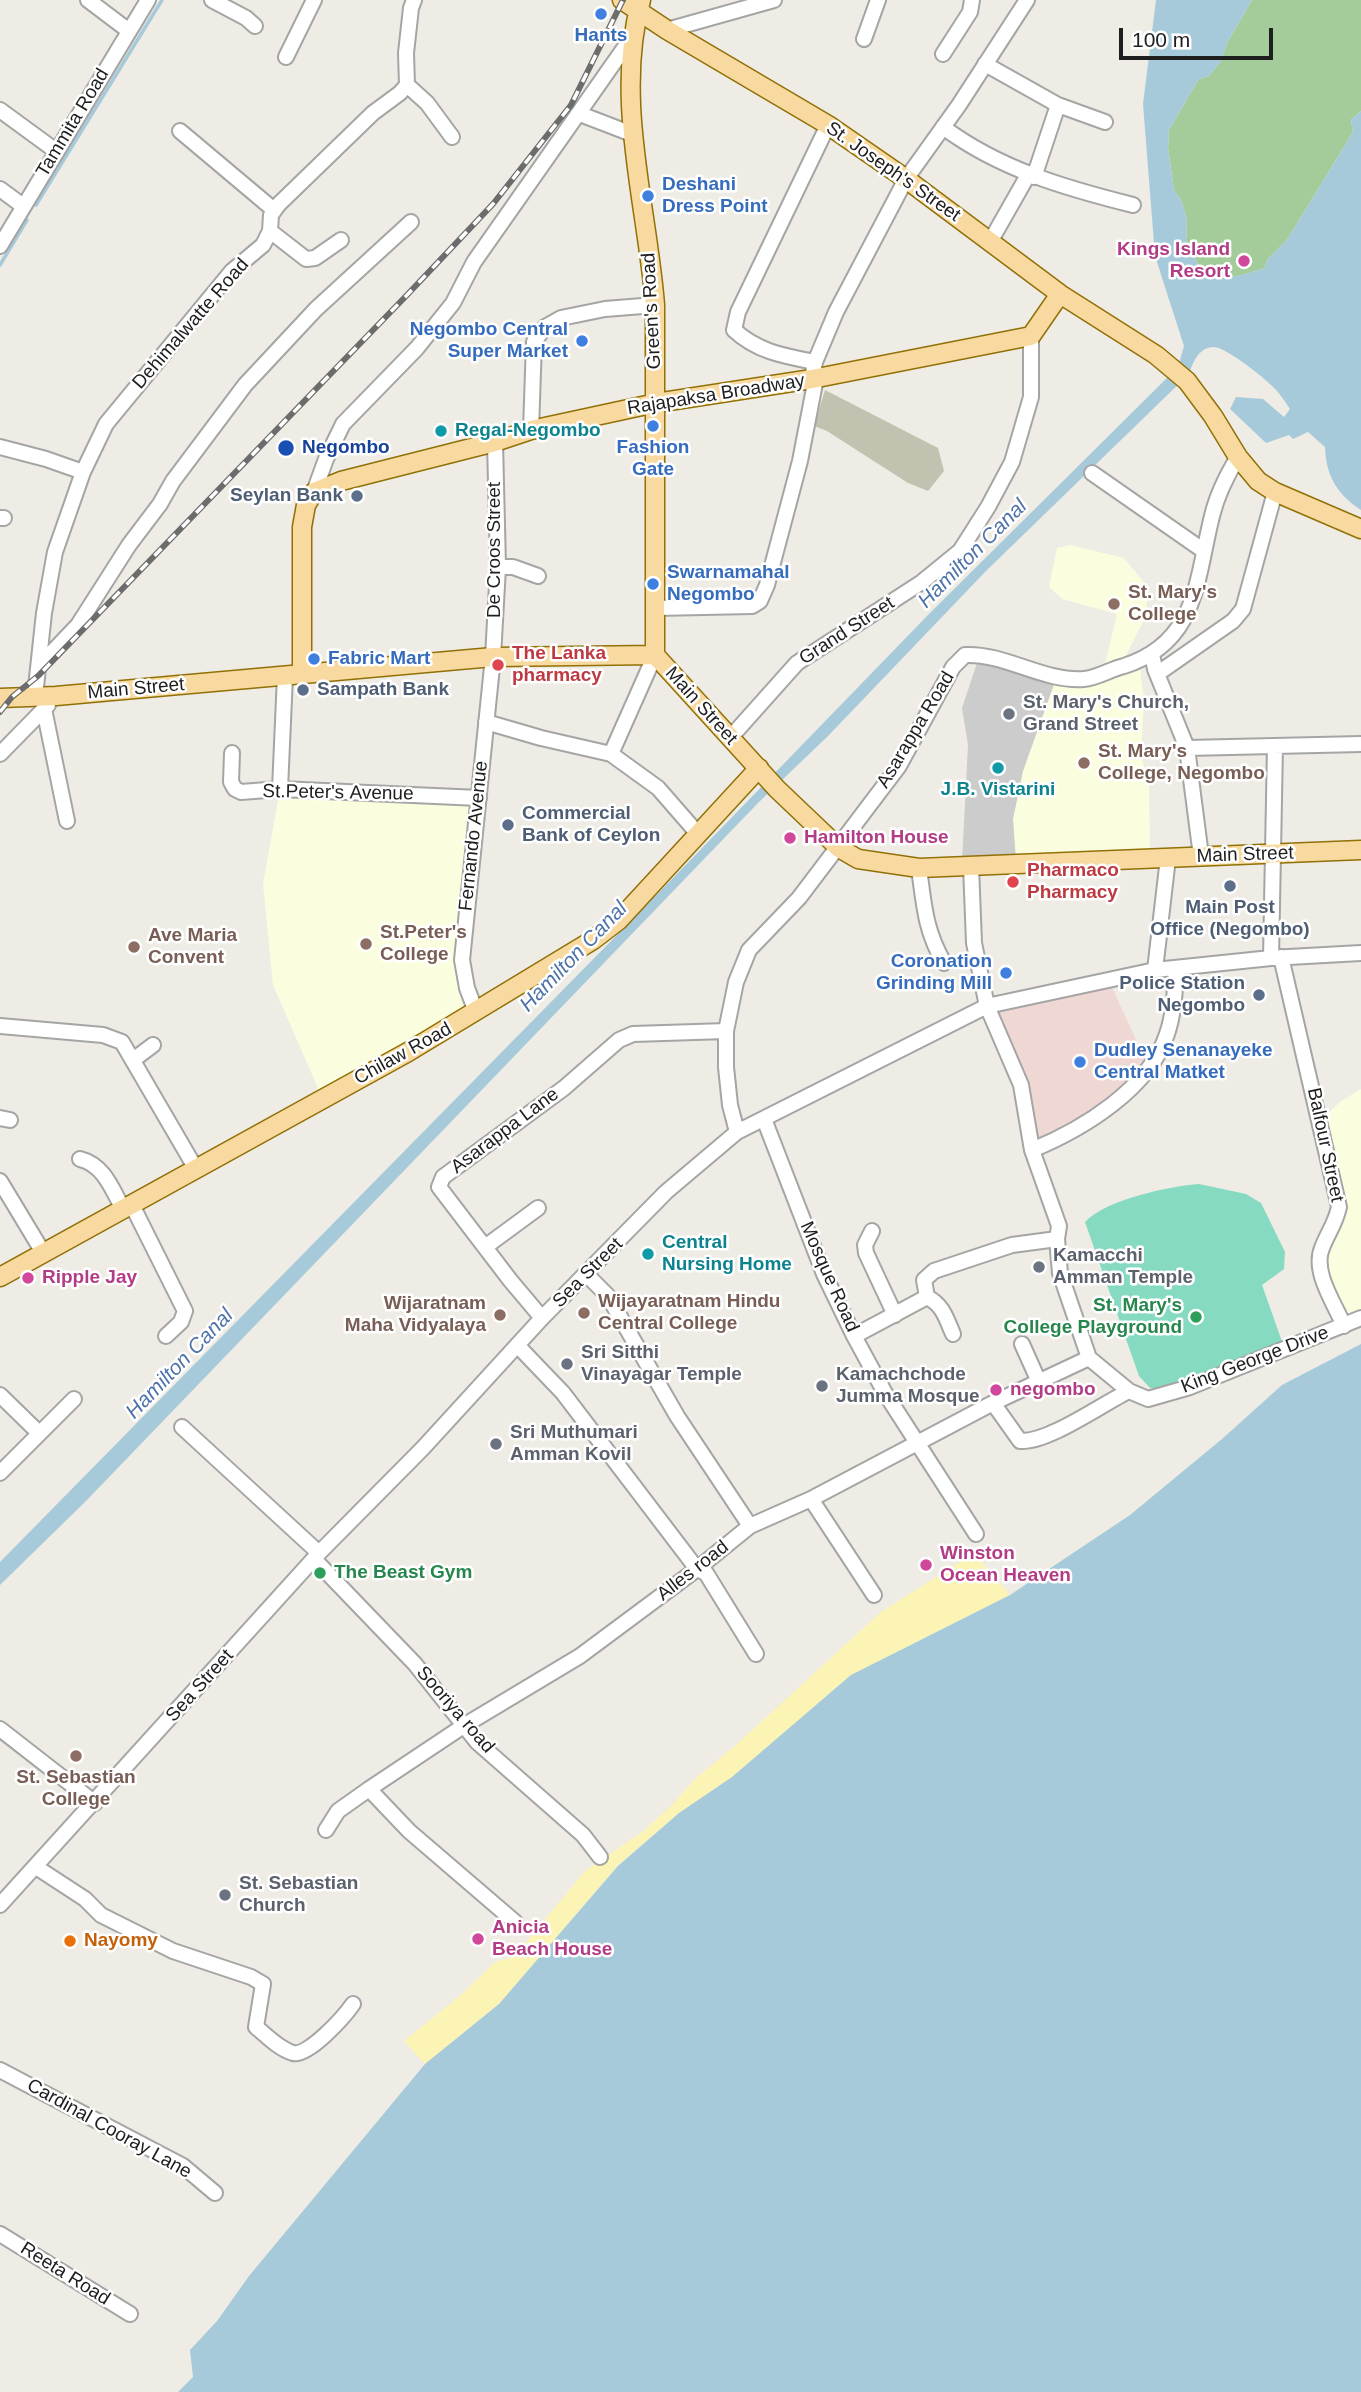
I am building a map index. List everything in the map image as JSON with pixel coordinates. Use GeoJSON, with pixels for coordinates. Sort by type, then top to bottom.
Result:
{"type":"FeatureCollection","features":[{"type":"Feature","properties":{"kind":"main road","name":"St. Joseph's Street"},"geometry":{"type":"LineString","coordinates":[[622,0],[640,5],[667,30],[828,125],[906,179],[1060,294],[1156,355],[1186,382],[1258,481],[1275,492],[1361,529]]}},
{"type":"Feature","properties":{"kind":"main road","name":"Green's Road"},"geometry":{"type":"LineString","coordinates":[[640,5],[632,37],[632,134],[655,305],[655,655]]}},
{"type":"Feature","properties":{"kind":"main road"},"geometry":{"type":"LineString","coordinates":[[1031,336],[1060,294]]}},
{"type":"Feature","properties":{"kind":"main road","name":"Rajapaksa Broadway"},"geometry":{"type":"LineString","coordinates":[[314,492],[341,481],[495,442],[531,430],[814,373],[1031,336]]}},
{"type":"Feature","properties":{"kind":"main road"},"geometry":{"type":"LineString","coordinates":[[293,675],[302,527],[306,505],[314,492]]}},
{"type":"Feature","properties":{"kind":"main road","name":"Main Street"},"geometry":{"type":"LineString","coordinates":[[0,698],[45,700],[493,657],[655,655],[777,789],[839,848],[858,859],[919,868],[1361,850]]}},
{"type":"Feature","properties":{"kind":"main road","name":"Chilaw Road"},"geometry":{"type":"LineString","coordinates":[[0,1277],[476,1012],[593,940],[619,920],[759,768]]}},
{"type":"Feature","properties":{"kind":"street"},"geometry":{"type":"LineString","coordinates":[[88,0],[129,31]]}},
{"type":"Feature","properties":{"kind":"street","name":"Tammita Road"},"geometry":{"type":"LineString","coordinates":[[0,246],[148,0]]}},
{"type":"Feature","properties":{"kind":"street"},"geometry":{"type":"LineString","coordinates":[[212,0],[246,18],[255,26]]}},
{"type":"Feature","properties":{"kind":"street"},"geometry":{"type":"LineString","coordinates":[[286,57],[314,0]]}},
{"type":"Feature","properties":{"kind":"street"},"geometry":{"type":"LineString","coordinates":[[341,240],[315,258],[306,259],[271,231],[271,215],[373,113],[407,85],[406,53],[414,0]]}},
{"type":"Feature","properties":{"kind":"street"},"geometry":{"type":"LineString","coordinates":[[667,30],[774,0]]}},
{"type":"Feature","properties":{"kind":"street"},"geometry":{"type":"LineString","coordinates":[[864,39],[878,0]]}},
{"type":"Feature","properties":{"kind":"street"},"geometry":{"type":"LineString","coordinates":[[943,54],[970,12],[972,0]]}},
{"type":"Feature","properties":{"kind":"street"},"geometry":{"type":"LineString","coordinates":[[655,608],[752,606],[760,601],[767,585],[797,473],[814,373],[836,312],[906,179],[1027,0]]}},
{"type":"Feature","properties":{"kind":"street"},"geometry":{"type":"LineString","coordinates":[[314,492],[343,424],[418,348],[453,303],[474,262],[632,37]]}},
{"type":"Feature","properties":{"kind":"street"},"geometry":{"type":"LineString","coordinates":[[985,64],[1058,105],[1105,122]]}},
{"type":"Feature","properties":{"kind":"street"},"geometry":{"type":"LineString","coordinates":[[407,85],[426,103],[452,136]]}},
{"type":"Feature","properties":{"kind":"street"},"geometry":{"type":"LineString","coordinates":[[990,242],[1031,176],[1058,105]]}},
{"type":"Feature","properties":{"kind":"street"},"geometry":{"type":"LineString","coordinates":[[0,110],[56,151]]}},
{"type":"Feature","properties":{"kind":"street"},"geometry":{"type":"LineString","coordinates":[[580,114],[632,134]]}},
{"type":"Feature","properties":{"kind":"street"},"geometry":{"type":"LineString","coordinates":[[814,373],[766,352],[734,330],[738,312],[828,125]]}},
{"type":"Feature","properties":{"kind":"street"},"geometry":{"type":"LineString","coordinates":[[943,127],[963,142],[1031,176],[1133,205]]}},
{"type":"Feature","properties":{"kind":"street"},"geometry":{"type":"LineString","coordinates":[[180,131],[274,210]]}},
{"type":"Feature","properties":{"kind":"street"},"geometry":{"type":"LineString","coordinates":[[0,189],[23,206]]}},
{"type":"Feature","properties":{"kind":"street"},"geometry":{"type":"LineString","coordinates":[[39,666],[78,625],[173,481],[245,385],[316,309],[411,222]]}},
{"type":"Feature","properties":{"kind":"street","name":"Dehimalwatte Road"},"geometry":{"type":"LineString","coordinates":[[66,821],[39,666],[44,614],[55,552],[83,472],[106,424],[232,271],[263,245],[271,231]]}},
{"type":"Feature","properties":{"kind":"street"},"geometry":{"type":"LineString","coordinates":[[531,430],[534,342],[545,327],[561,318],[655,305]]}},
{"type":"Feature","properties":{"kind":"street","name":"Grand Street"},"geometry":{"type":"LineString","coordinates":[[730,738],[797,663],[922,582],[960,551],[988,508],[1012,463],[1031,397],[1031,336]]}},
{"type":"Feature","properties":{"kind":"street","name":"De Croos Street"},"geometry":{"type":"LineString","coordinates":[[493,657],[498,567],[495,442]]}},
{"type":"Feature","properties":{"kind":"street"},"geometry":{"type":"LineString","coordinates":[[0,447],[83,472]]}},
{"type":"Feature","properties":{"kind":"street","name":"Asarappa Road"},"geometry":{"type":"LineString","coordinates":[[737,1132],[730,1105],[726,1031],[736,982],[749,950],[799,898],[899,766],[953,667],[965,655],[980,654],[1057,676],[1085,679],[1152,654],[1174,636],[1193,601],[1213,512],[1227,475],[1238,457]]}},
{"type":"Feature","properties":{"kind":"street"},"geometry":{"type":"LineString","coordinates":[[1092,473],[1204,551]]}},
{"type":"Feature","properties":{"kind":"street"},"geometry":{"type":"LineString","coordinates":[[1157,674],[1233,621],[1243,609],[1275,492]]}},
{"type":"Feature","properties":{"kind":"street"},"geometry":{"type":"LineString","coordinates":[[498,567],[513,567],[538,576]]}},
{"type":"Feature","properties":{"kind":"street"},"geometry":{"type":"LineString","coordinates":[[1152,654],[1157,674],[1187,748],[1201,856]]}},
{"type":"Feature","properties":{"kind":"street"},"geometry":{"type":"LineString","coordinates":[[611,754],[655,655]]}},
{"type":"Feature","properties":{"kind":"street","name":"Fernando Avenue"},"geometry":{"type":"LineString","coordinates":[[476,1012],[467,988],[462,960],[493,657]]}},
{"type":"Feature","properties":{"kind":"street"},"geometry":{"type":"LineString","coordinates":[[280,789],[293,675]]}},
{"type":"Feature","properties":{"kind":"street"},"geometry":{"type":"LineString","coordinates":[[0,754],[45,700]]}},
{"type":"Feature","properties":{"kind":"street"},"geometry":{"type":"LineString","coordinates":[[486,723],[611,754],[658,788],[699,835]]}},
{"type":"Feature","properties":{"kind":"street"},"geometry":{"type":"LineString","coordinates":[[1187,748],[1361,744]]}},
{"type":"Feature","properties":{"kind":"street","name":"Balfour Street"},"geometry":{"type":"LineString","coordinates":[[1275,746],[1273,854],[1276,958],[1339,1207],[1335,1223],[1321,1250],[1320,1270],[1345,1326]]}},
{"type":"Feature","properties":{"kind":"street","name":"St.Peter's Avenue"},"geometry":{"type":"LineString","coordinates":[[232,753],[231,782],[235,789],[241,792],[280,789],[479,798]]}},
{"type":"Feature","properties":{"kind":"street"},"geometry":{"type":"LineString","coordinates":[[1155,970],[1168,858]]}},
{"type":"Feature","properties":{"kind":"street"},"geometry":{"type":"LineString","coordinates":[[971,866],[974,943],[987,1006],[1021,1085],[1032,1150],[1059,1226],[1057,1239],[1060,1273],[1089,1358],[1129,1391],[1070,1425],[1030,1442],[1020,1441],[993,1403]]}},
{"type":"Feature","properties":{"kind":"street"},"geometry":{"type":"LineString","coordinates":[[919,868],[929,932],[944,963]]}},
{"type":"Feature","properties":{"kind":"street","name":"Sea Street"},"geometry":{"type":"LineString","coordinates":[[0,1905],[316,1556],[423,1448],[542,1318],[666,1192],[737,1132],[987,1006],[1155,970],[1361,953]]}},
{"type":"Feature","properties":{"kind":"street"},"geometry":{"type":"LineString","coordinates":[[1032,1150],[1081,1127],[1112,1105],[1149,1068],[1168,1032],[1177,970]]}},
{"type":"Feature","properties":{"kind":"street"},"geometry":{"type":"LineString","coordinates":[[0,1026],[103,1035],[122,1042],[196,1169]]}},
{"type":"Feature","properties":{"kind":"street","name":"Asarappa Lane"},"geometry":{"type":"LineString","coordinates":[[542,1318],[439,1186],[443,1177],[564,1088],[620,1040],[633,1034],[726,1031]]}},
{"type":"Feature","properties":{"kind":"street"},"geometry":{"type":"LineString","coordinates":[[133,1060],[153,1045]]}},
{"type":"Feature","properties":{"kind":"street","name":"Mosque Road"},"geometry":{"type":"LineString","coordinates":[[764,1119],[824,1274],[855,1336],[885,1393],[976,1534]]}},
{"type":"Feature","properties":{"kind":"street"},"geometry":{"type":"LineString","coordinates":[[80,1159],[91,1162],[101,1170],[127,1207],[185,1311],[181,1322],[166,1336]]}},
{"type":"Feature","properties":{"kind":"street"},"geometry":{"type":"LineString","coordinates":[[0,1181],[44,1254]]}},
{"type":"Feature","properties":{"kind":"street"},"geometry":{"type":"LineString","coordinates":[[485,1247],[538,1208]]}},
{"type":"Feature","properties":{"kind":"street"},"geometry":{"type":"LineString","coordinates":[[872,1231],[865,1245],[866,1253],[895,1315]]}},
{"type":"Feature","properties":{"kind":"street"},"geometry":{"type":"LineString","coordinates":[[927,1297],[924,1280],[934,1271],[1012,1244],[1057,1239]]}},
{"type":"Feature","properties":{"kind":"street"},"geometry":{"type":"LineString","coordinates":[[587,1275],[608,1296],[677,1416],[750,1526]]}},
{"type":"Feature","properties":{"kind":"street"},"geometry":{"type":"LineString","coordinates":[[855,1336],[927,1297]]}},
{"type":"Feature","properties":{"kind":"street"},"geometry":{"type":"LineString","coordinates":[[927,1297],[943,1309],[953,1334]]}},
{"type":"Feature","properties":{"kind":"street","name":"King George Drive"},"geometry":{"type":"LineString","coordinates":[[1129,1391],[1148,1399],[1190,1387],[1361,1318]]}},
{"type":"Feature","properties":{"kind":"street"},"geometry":{"type":"LineString","coordinates":[[1022,1344],[1039,1382]]}},
{"type":"Feature","properties":{"kind":"street"},"geometry":{"type":"LineString","coordinates":[[517,1345],[564,1393],[697,1569],[706,1573],[756,1654]]}},
{"type":"Feature","properties":{"kind":"street","name":"Alles road"},"geometry":{"type":"LineString","coordinates":[[326,1830],[338,1811],[466,1725],[580,1656],[750,1526],[811,1499],[993,1403],[1089,1358]]}},
{"type":"Feature","properties":{"kind":"street"},"geometry":{"type":"LineString","coordinates":[[0,1395],[39,1433]]}},
{"type":"Feature","properties":{"kind":"street"},"geometry":{"type":"LineString","coordinates":[[0,1473],[74,1399]]}},
{"type":"Feature","properties":{"kind":"street","name":"Sooriya road"},"geometry":{"type":"LineString","coordinates":[[182,1427],[316,1556],[415,1664],[477,1742],[583,1835],[600,1857]]}},
{"type":"Feature","properties":{"kind":"street"},"geometry":{"type":"LineString","coordinates":[[811,1499],[874,1595]]}},
{"type":"Feature","properties":{"kind":"street"},"geometry":{"type":"LineString","coordinates":[[0,1729],[95,1803]]}},
{"type":"Feature","properties":{"kind":"street"},"geometry":{"type":"LineString","coordinates":[[369,1790],[409,1831],[515,1922]]}},
{"type":"Feature","properties":{"kind":"street"},"geometry":{"type":"LineString","coordinates":[[36,1867],[85,1899],[101,1916],[173,1951],[251,1977],[263,1984],[256,2027],[280,2047],[295,2054],[304,2052],[345,2017],[352,2004]]}},
{"type":"Feature","properties":{"kind":"street"},"geometry":{"type":"LineString","coordinates":[[0,1883],[12,1892]]}},
{"type":"Feature","properties":{"kind":"street","name":"Cardinal Cooray Lane"},"geometry":{"type":"LineString","coordinates":[[0,2070],[183,2166],[215,2193]]}},
{"type":"Feature","properties":{"kind":"street","name":"Reeta Road"},"geometry":{"type":"LineString","coordinates":[[0,2234],[130,2314]]}},
{"type":"Feature","properties":{"kind":"shaded area"},"geometry":{"type":"Polygon","coordinates":[[[825,390],[938,448],[944,471],[928,491],[908,483],[827,431],[814,426],[825,390]]]}},
{"type":"Feature","properties":{"kind":"shaded area","name":"St. Mary's College"},"geometry":{"type":"Polygon","coordinates":[[[1070,545],[1124,558],[1146,585],[1148,594],[1145,618],[1125,657],[1105,664],[1117,614],[1062,599],[1049,587],[1057,548],[1070,545]]]}},
{"type":"Feature","properties":{"kind":"shaded area"},"geometry":{"type":"Polygon","coordinates":[[[980,654],[1057,676],[1023,771],[1013,819],[1016,861],[962,862],[968,745],[962,708],[980,654]]]}},
{"type":"Feature","properties":{"kind":"shaded area","name":"St. Mary's College, Negombo"},"geometry":{"type":"Polygon","coordinates":[[[1139,661],[1144,702],[1141,756],[1149,783],[1150,854],[1016,861],[1013,819],[1023,771],[1057,676],[1085,679],[1139,661]]]}},
{"type":"Feature","properties":{"kind":"shaded area","name":"St.Peter's College"},"geometry":{"type":"Polygon","coordinates":[[[280,789],[479,798],[464,928],[476,1012],[321,1095],[273,985],[263,884],[280,789]]]}},
{"type":"Feature","properties":{"kind":"shaded area","name":"Dudley Senanayeke Central Matket"},"geometry":{"type":"Polygon","coordinates":[[[1109,981],[1146,1056],[1149,1068],[1112,1105],[1032,1150],[1021,1085],[987,1006],[1109,981]]]}},
{"type":"Feature","properties":{"kind":"shaded area"},"geometry":{"type":"Polygon","coordinates":[[[1361,1089],[1361,1318],[1344,1326],[1320,1250],[1335,1223],[1320,1121],[1340,1102],[1361,1089]]]}},
{"type":"Feature","properties":{"kind":"green space"},"geometry":{"type":"Polygon","coordinates":[[[1252,0],[1361,0],[1361,111],[1351,120],[1353,132],[1287,240],[1267,260],[1265,268],[1234,277],[1219,278],[1204,274],[1193,255],[1195,248],[1186,245],[1187,219],[1181,200],[1174,190],[1168,148],[1169,130],[1198,80],[1209,76],[1221,61],[1227,43],[1252,0]]]}},
{"type":"Feature","properties":{"kind":"green space","name":"St. Mary's College Playground"},"geometry":{"type":"Polygon","coordinates":[[[1199,1184],[1246,1194],[1261,1203],[1285,1252],[1284,1269],[1262,1285],[1285,1350],[1190,1387],[1150,1388],[1139,1376],[1085,1222],[1094,1214],[1122,1201],[1155,1191],[1199,1184]]]}},
{"type":"Feature","properties":{"kind":"sand"},"geometry":{"type":"Polygon","coordinates":[[[974,1553],[1010,1595],[851,1675],[732,1777],[679,1813],[618,1865],[499,2004],[425,2064],[404,2041],[462,1994],[495,1962],[514,1957],[585,1871],[642,1832],[670,1807],[696,1778],[736,1745],[881,1612],[974,1553]]]}},
{"type":"Feature","properties":{"kind":"water"},"geometry":{"type":"Polygon","coordinates":[[[1156,0],[1252,0],[1227,43],[1221,61],[1209,76],[1198,80],[1169,130],[1168,148],[1174,190],[1181,200],[1187,219],[1186,245],[1195,248],[1193,255],[1204,274],[1227,278],[1265,268],[1267,260],[1287,240],[1353,132],[1351,120],[1361,111],[1361,510],[1339,491],[1328,467],[1325,447],[1308,432],[1293,439],[1289,435],[1266,443],[1230,409],[1236,397],[1263,399],[1284,417],[1290,409],[1272,386],[1247,365],[1220,348],[1209,348],[1201,352],[1189,374],[986,571],[828,736],[758,803],[86,1501],[0,1585],[0,1562],[928,615],[1178,367],[1184,346],[1155,256],[1143,104],[1156,0]]]}},
{"type":"Feature","properties":{"kind":"water"},"geometry":{"type":"Polygon","coordinates":[[[1361,1344],[1361,2392],[178,2392],[193,2377],[190,2350],[217,2321],[249,2276],[425,2064],[499,2004],[618,1866],[679,1813],[732,1777],[851,1675],[1010,1595],[1130,1515],[1282,1385],[1361,1344]]]}},
{"type":"Feature","properties":{"kind":"waterway"},"geometry":{"type":"LineString","coordinates":[[36,205],[162,0]]}},
{"type":"Feature","properties":{"kind":"waterway"},"geometry":{"type":"LineString","coordinates":[[0,265],[27,220]]}},
{"type":"Feature","properties":{"kind":"railway"},"geometry":{"type":"LineString","coordinates":[[0,712],[12,697],[38,676],[493,204],[571,105],[623,0]]}},
{"type":"Feature","properties":{"kind":"place","name":"Hants"},"geometry":{"type":"Point","coordinates":[601,14]}},
{"type":"Feature","properties":{"kind":"place","name":"Deshani Dress Point"},"geometry":{"type":"Point","coordinates":[648,196]}},
{"type":"Feature","properties":{"kind":"place","name":"Kings Island Resort"},"geometry":{"type":"Point","coordinates":[1244,261]}},
{"type":"Feature","properties":{"kind":"place","name":"Negombo Central Super Market"},"geometry":{"type":"Point","coordinates":[582,341]}},
{"type":"Feature","properties":{"kind":"place","name":"Fashion Gate"},"geometry":{"type":"Point","coordinates":[653,426]}},
{"type":"Feature","properties":{"kind":"place","name":"Regal-Negombo"},"geometry":{"type":"Point","coordinates":[441,431]}},
{"type":"Feature","properties":{"kind":"place","name":"Negombo"},"geometry":{"type":"Point","coordinates":[286,448]}},
{"type":"Feature","properties":{"kind":"place","name":"Seylan Bank"},"geometry":{"type":"Point","coordinates":[357,496]}},
{"type":"Feature","properties":{"kind":"place","name":"Swarnamahal Negombo"},"geometry":{"type":"Point","coordinates":[653,584]}},
{"type":"Feature","properties":{"kind":"place","name":"St. Mary's College"},"geometry":{"type":"Point","coordinates":[1114,604]}},
{"type":"Feature","properties":{"kind":"place","name":"Fabric Mart"},"geometry":{"type":"Point","coordinates":[314,659]}},
{"type":"Feature","properties":{"kind":"place","name":"The Lanka pharmacy"},"geometry":{"type":"Point","coordinates":[498,665]}},
{"type":"Feature","properties":{"kind":"place","name":"Sampath Bank"},"geometry":{"type":"Point","coordinates":[303,690]}},
{"type":"Feature","properties":{"kind":"place","name":"St. Mary's Church, Grand Street"},"geometry":{"type":"Point","coordinates":[1009,714]}},
{"type":"Feature","properties":{"kind":"place","name":"St. Mary's College, Negombo"},"geometry":{"type":"Point","coordinates":[1084,763]}},
{"type":"Feature","properties":{"kind":"place","name":"J.B. Vistarini"},"geometry":{"type":"Point","coordinates":[998,768]}},
{"type":"Feature","properties":{"kind":"place","name":"Commercial Bank of Ceylon"},"geometry":{"type":"Point","coordinates":[508,825]}},
{"type":"Feature","properties":{"kind":"place","name":"Hamilton House"},"geometry":{"type":"Point","coordinates":[790,838]}},
{"type":"Feature","properties":{"kind":"place","name":"Pharmaco Pharmacy"},"geometry":{"type":"Point","coordinates":[1013,882]}},
{"type":"Feature","properties":{"kind":"place","name":"Main Post Office (Negombo)"},"geometry":{"type":"Point","coordinates":[1230,886]}},
{"type":"Feature","properties":{"kind":"place","name":"St.Peter's College"},"geometry":{"type":"Point","coordinates":[366,944]}},
{"type":"Feature","properties":{"kind":"place","name":"Ave Maria Convent"},"geometry":{"type":"Point","coordinates":[134,947]}},
{"type":"Feature","properties":{"kind":"place","name":"Coronation Grinding Mill"},"geometry":{"type":"Point","coordinates":[1006,973]}},
{"type":"Feature","properties":{"kind":"place","name":"Police Station Negombo"},"geometry":{"type":"Point","coordinates":[1259,995]}},
{"type":"Feature","properties":{"kind":"place","name":"Dudley Senanayeke Central Matket"},"geometry":{"type":"Point","coordinates":[1080,1062]}},
{"type":"Feature","properties":{"kind":"place","name":"Central Nursing Home"},"geometry":{"type":"Point","coordinates":[648,1254]}},
{"type":"Feature","properties":{"kind":"place","name":"Kamacchi Amman Temple"},"geometry":{"type":"Point","coordinates":[1039,1267]}},
{"type":"Feature","properties":{"kind":"place","name":"Ripple Jay"},"geometry":{"type":"Point","coordinates":[28,1278]}},
{"type":"Feature","properties":{"kind":"place","name":"Wijayaratnam Hindu Central College"},"geometry":{"type":"Point","coordinates":[584,1313]}},
{"type":"Feature","properties":{"kind":"place","name":"Wijaratnam Maha Vidyalaya"},"geometry":{"type":"Point","coordinates":[500,1315]}},
{"type":"Feature","properties":{"kind":"place","name":"St. Mary's College Playground"},"geometry":{"type":"Point","coordinates":[1196,1317]}},
{"type":"Feature","properties":{"kind":"place","name":"Sri Sitthi Vinayagar Temple"},"geometry":{"type":"Point","coordinates":[567,1364]}},
{"type":"Feature","properties":{"kind":"place","name":"Kamachchode Jumma Mosque"},"geometry":{"type":"Point","coordinates":[822,1386]}},
{"type":"Feature","properties":{"kind":"place","name":"negombo"},"geometry":{"type":"Point","coordinates":[996,1390]}},
{"type":"Feature","properties":{"kind":"place","name":"Sri Muthumari Amman Kovil"},"geometry":{"type":"Point","coordinates":[496,1444]}},
{"type":"Feature","properties":{"kind":"place","name":"Winston Ocean Heaven"},"geometry":{"type":"Point","coordinates":[926,1565]}},
{"type":"Feature","properties":{"kind":"place","name":"The Beast Gym"},"geometry":{"type":"Point","coordinates":[320,1573]}},
{"type":"Feature","properties":{"kind":"place","name":"St. Sebastian College"},"geometry":{"type":"Point","coordinates":[76,1756]}},
{"type":"Feature","properties":{"kind":"place","name":"St. Sebastian Church"},"geometry":{"type":"Point","coordinates":[225,1895]}},
{"type":"Feature","properties":{"kind":"place","name":"Anicia Beach House"},"geometry":{"type":"Point","coordinates":[478,1939]}},
{"type":"Feature","properties":{"kind":"place","name":"Nayomy"},"geometry":{"type":"Point","coordinates":[70,1941]}},
{"type":"Feature","properties":{"kind":"water label","name":"Hamilton Canal"},"geometry":{"type":"Point","coordinates":[973,554]}},
{"type":"Feature","properties":{"kind":"water label","name":"Hamilton Canal"},"geometry":{"type":"Point","coordinates":[574,957]}},
{"type":"Feature","properties":{"kind":"water label","name":"Hamilton Canal"},"geometry":{"type":"Point","coordinates":[180,1364]}}]}
